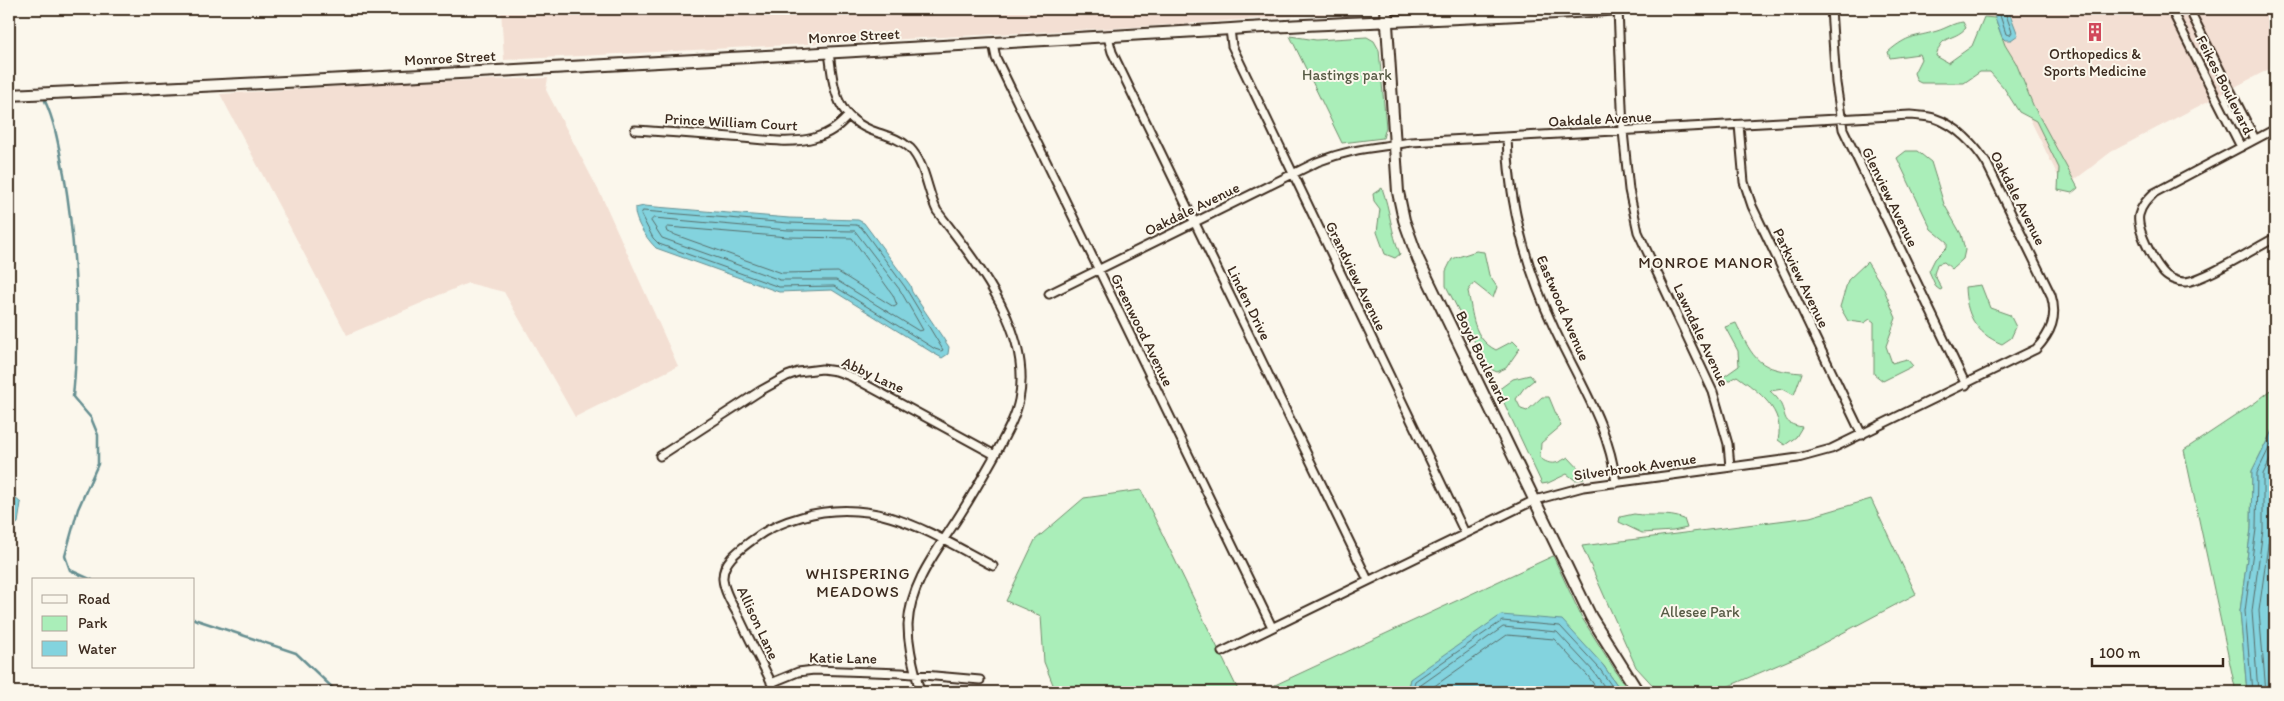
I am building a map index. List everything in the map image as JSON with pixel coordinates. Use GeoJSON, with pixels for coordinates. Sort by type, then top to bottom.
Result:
{"type":"FeatureCollection","features":[{"type":"Feature","properties":{"kind":"main road","name":"Boyd Boulevard"},"geometry":{"type":"LineString","coordinates":[[1386,9],[1398,192],[1404,220],[1418,259],[1591,617],[1638,692]]}},
{"type":"Feature","properties":{"kind":"main road","name":"Monroe Street"},"geometry":{"type":"LineString","coordinates":[[9,95],[1230,29],[1502,17],[1619,9]]}},
{"type":"Feature","properties":{"kind":"street","name":"Lawndale Avenue"},"geometry":{"type":"LineString","coordinates":[[1619,9],[1623,131],[1629,190],[1638,232],[1713,392],[1728,444],[1730,467]]}},
{"type":"Feature","properties":{"kind":"street","name":"Glenview Avenue"},"geometry":{"type":"LineString","coordinates":[[1831,9],[1836,83],[1841,119],[1852,150],[1966,385]]}},
{"type":"Feature","properties":{"kind":"street","name":"Feikes Boulevard"},"geometry":{"type":"LineString","coordinates":[[2171,9],[2241,147]]}},
{"type":"Feature","properties":{"kind":"street","name":"Feikes Boulevard"},"geometry":{"type":"LineString","coordinates":[[2189,9],[2255,139]]}},
{"type":"Feature","properties":{"kind":"street","name":"Grandview Avenue"},"geometry":{"type":"LineString","coordinates":[[1230,29],[1232,46],[1466,533]]}},
{"type":"Feature","properties":{"kind":"street","name":"Linden Drive"},"geometry":{"type":"LineString","coordinates":[[1108,36],[1112,52],[1368,580]]}},
{"type":"Feature","properties":{"kind":"street","name":"Greenwood Avenue"},"geometry":{"type":"LineString","coordinates":[[993,43],[996,58],[1272,626]]}},
{"type":"Feature","properties":{"kind":"street"},"geometry":{"type":"LineString","coordinates":[[830,52],[833,79],[839,103],[852,121],[902,142],[918,158],[931,199],[937,211],[987,278],[1011,327],[1017,350],[1020,390],[1012,420],[975,492],[925,568],[912,599],[908,626],[909,640],[920,692]]}},
{"type":"Feature","properties":{"kind":"street","name":"Oakdale Avenue"},"geometry":{"type":"LineString","coordinates":[[1049,294],[1292,174],[1340,152],[1363,147],[1507,137],[1910,115],[1934,118],[1953,128],[1972,144],[1988,164],[2052,295],[2055,307],[2052,328]]}},
{"type":"Feature","properties":{"kind":"street","name":"Prince William Court"},"geometry":{"type":"LineString","coordinates":[[635,130],[798,140],[812,139],[838,128],[848,116]]}},
{"type":"Feature","properties":{"kind":"street","name":"Parkview Avenue"},"geometry":{"type":"LineString","coordinates":[[1739,125],[1744,182],[1752,206],[1862,435]]}},
{"type":"Feature","properties":{"kind":"street"},"geometry":{"type":"LineString","coordinates":[[2275,129],[2154,193],[2141,208],[2138,217],[2140,231],[2162,272],[2172,280],[2181,282],[2201,277],[2275,238]]}},
{"type":"Feature","properties":{"kind":"street","name":"Eastwood Avenue"},"geometry":{"type":"LineString","coordinates":[[1507,137],[1513,195],[1519,231],[1527,259],[1539,294],[1554,328],[1608,441],[1616,483]]}},
{"type":"Feature","properties":{"kind":"street","name":"Silverbrook Avenue"},"geometry":{"type":"LineString","coordinates":[[1222,652],[1272,626],[1535,500],[1583,487],[1814,454],[1862,435],[2036,349],[2052,328]]}},
{"type":"Feature","properties":{"kind":"street","name":"Abby Lane"},"geometry":{"type":"LineString","coordinates":[[660,456],[775,381],[798,372],[822,369],[850,376],[995,455]]}},
{"type":"Feature","properties":{"kind":"street","name":"Allison Lane"},"geometry":{"type":"LineString","coordinates":[[776,692],[723,581],[726,565],[742,548],[760,534],[778,524],[830,510],[874,512],[916,526],[993,566]]}},
{"type":"Feature","properties":{"kind":"street","name":"Katie Lane"},"geometry":{"type":"LineString","coordinates":[[771,683],[797,672],[814,670],[980,680]]}},
{"type":"Feature","properties":{"kind":"shaded area"},"geometry":{"type":"Polygon","coordinates":[[[501,9],[1366,9],[1363,11],[1170,25],[504,60],[501,9]]]}},
{"type":"Feature","properties":{"kind":"shaded area"},"geometry":{"type":"Polygon","coordinates":[[[1983,9],[2275,9],[2275,66],[2111,152],[2064,188],[2015,89],[1983,9]]]}},
{"type":"Feature","properties":{"kind":"shaded area"},"geometry":{"type":"Polygon","coordinates":[[[548,78],[546,90],[602,197],[678,366],[575,417],[504,292],[468,283],[347,335],[220,94],[407,82],[548,78]]]}},
{"type":"Feature","properties":{"kind":"green space"},"geometry":{"type":"Polygon","coordinates":[[[1984,17],[1995,18],[2005,45],[2016,63],[2033,105],[2078,188],[2072,193],[2058,190],[2059,168],[2036,121],[2019,112],[2004,88],[1990,72],[1980,72],[1964,83],[1921,83],[1917,81],[1914,73],[1921,59],[1919,54],[1890,58],[1888,52],[1906,39],[1963,22],[1966,28],[1944,41],[1938,49],[1936,56],[1948,63],[1972,46],[1984,17]]]}},
{"type":"Feature","properties":{"kind":"green space","name":"Hastings park"},"geometry":{"type":"Polygon","coordinates":[[[1290,36],[1316,40],[1367,37],[1374,41],[1379,50],[1386,127],[1383,138],[1342,143],[1290,36]]]}},
{"type":"Feature","properties":{"kind":"green space"},"geometry":{"type":"Polygon","coordinates":[[[1906,151],[1917,151],[1931,162],[1944,204],[1961,234],[1965,250],[1963,259],[1952,269],[1944,262],[1937,264],[1934,274],[1942,289],[1940,290],[1936,287],[1929,271],[1935,259],[1947,247],[1947,242],[1931,229],[1897,158],[1906,151]]]}},
{"type":"Feature","properties":{"kind":"green space"},"geometry":{"type":"Polygon","coordinates":[[[1382,188],[1400,254],[1395,258],[1385,254],[1377,232],[1380,209],[1374,201],[1373,194],[1382,188]]]}},
{"type":"Feature","properties":{"kind":"green space"},"geometry":{"type":"Polygon","coordinates":[[[1476,251],[1484,252],[1489,275],[1497,287],[1493,298],[1474,283],[1468,291],[1478,332],[1488,345],[1496,350],[1513,341],[1520,348],[1506,368],[1497,372],[1488,368],[1446,286],[1446,271],[1452,259],[1476,251]]]}},
{"type":"Feature","properties":{"kind":"green space"},"geometry":{"type":"Polygon","coordinates":[[[1867,262],[1883,287],[1896,318],[1886,346],[1892,363],[1907,359],[1913,366],[1883,381],[1874,374],[1874,322],[1870,319],[1864,323],[1848,321],[1840,307],[1848,280],[1867,262]]]}},
{"type":"Feature","properties":{"kind":"green space"},"geometry":{"type":"Polygon","coordinates":[[[1981,285],[1990,308],[2010,315],[2016,327],[2011,338],[2002,344],[1993,340],[1979,328],[1974,322],[1967,306],[1965,287],[1981,285]]]}},
{"type":"Feature","properties":{"kind":"green space"},"geometry":{"type":"Polygon","coordinates":[[[1736,323],[1753,355],[1760,361],[1776,369],[1802,373],[1794,395],[1783,389],[1770,391],[1782,406],[1787,421],[1802,427],[1796,437],[1785,445],[1778,440],[1778,420],[1774,411],[1761,395],[1737,376],[1726,382],[1722,378],[1739,366],[1738,351],[1725,327],[1736,323]]]}},
{"type":"Feature","properties":{"kind":"green space"},"geometry":{"type":"Polygon","coordinates":[[[1530,375],[1534,380],[1524,388],[1516,399],[1521,409],[1527,411],[1542,397],[1549,397],[1561,426],[1541,443],[1540,458],[1554,463],[1568,457],[1584,474],[1584,479],[1575,480],[1567,474],[1542,484],[1498,390],[1513,379],[1530,375]]]}},
{"type":"Feature","properties":{"kind":"green space"},"geometry":{"type":"Polygon","coordinates":[[[2275,387],[2275,425],[2252,471],[2251,529],[2240,611],[2247,692],[2236,692],[2184,450],[2256,402],[2275,387]]]}},
{"type":"Feature","properties":{"kind":"green space"},"geometry":{"type":"Polygon","coordinates":[[[1141,490],[1239,692],[1056,692],[1044,662],[1041,616],[1006,601],[1035,540],[1084,498],[1141,490]]]}},
{"type":"Feature","properties":{"kind":"green space","name":"Allesee Park"},"geometry":{"type":"Polygon","coordinates":[[[1871,499],[1916,594],[1801,655],[1715,692],[1659,692],[1636,667],[1582,546],[1810,517],[1871,499]]]}},
{"type":"Feature","properties":{"kind":"green space"},"geometry":{"type":"Polygon","coordinates":[[[1634,514],[1678,517],[1684,519],[1687,528],[1642,533],[1619,522],[1620,517],[1634,514]]]}},
{"type":"Feature","properties":{"kind":"green space"},"geometry":{"type":"Polygon","coordinates":[[[1553,556],[1582,618],[1629,692],[1622,692],[1603,665],[1410,679],[1407,692],[1339,692],[1295,688],[1286,692],[1260,692],[1553,556]]]}},
{"type":"Feature","properties":{"kind":"water"},"geometry":{"type":"Polygon","coordinates":[[[1992,9],[2008,9],[2018,35],[2011,40],[2005,40],[2002,37],[1992,9]]]}},
{"type":"Feature","properties":{"kind":"water"},"geometry":{"type":"Polygon","coordinates":[[[644,206],[789,218],[858,220],[864,223],[910,285],[912,292],[949,347],[948,354],[942,358],[832,290],[779,292],[656,248],[645,235],[635,213],[635,208],[644,206]]]}},
{"type":"Feature","properties":{"kind":"water"},"geometry":{"type":"Polygon","coordinates":[[[2275,425],[2275,692],[2247,692],[2240,611],[2251,529],[2252,471],[2275,425]]]}},
{"type":"Feature","properties":{"kind":"water"},"geometry":{"type":"Polygon","coordinates":[[[9,496],[14,497],[21,503],[18,523],[9,528],[9,496]]]}},
{"type":"Feature","properties":{"kind":"water"},"geometry":{"type":"Polygon","coordinates":[[[1501,615],[1562,620],[1603,665],[1622,692],[1407,692],[1410,679],[1501,615]]]}},
{"type":"Feature","properties":{"kind":"waterway"},"geometry":{"type":"LineString","coordinates":[[45,101],[59,146],[74,257],[76,342],[73,397],[91,418],[98,435],[98,464],[78,509],[65,556],[70,570],[88,578]]}},
{"type":"Feature","properties":{"kind":"waterway"},"geometry":{"type":"LineString","coordinates":[[195,619],[296,653],[337,692]]}},
{"type":"Feature","properties":{"kind":"place","name":"Orthopedics & Sports Medicine"},"geometry":{"type":"Point","coordinates":[2095,32]}},
{"type":"Feature","properties":{"kind":"district","name":"MONROE MANOR"},"geometry":{"type":"Point","coordinates":[1706,262]}},
{"type":"Feature","properties":{"kind":"district","name":"WHISPERING MEADOWS"},"geometry":{"type":"Point","coordinates":[858,582]}}]}
